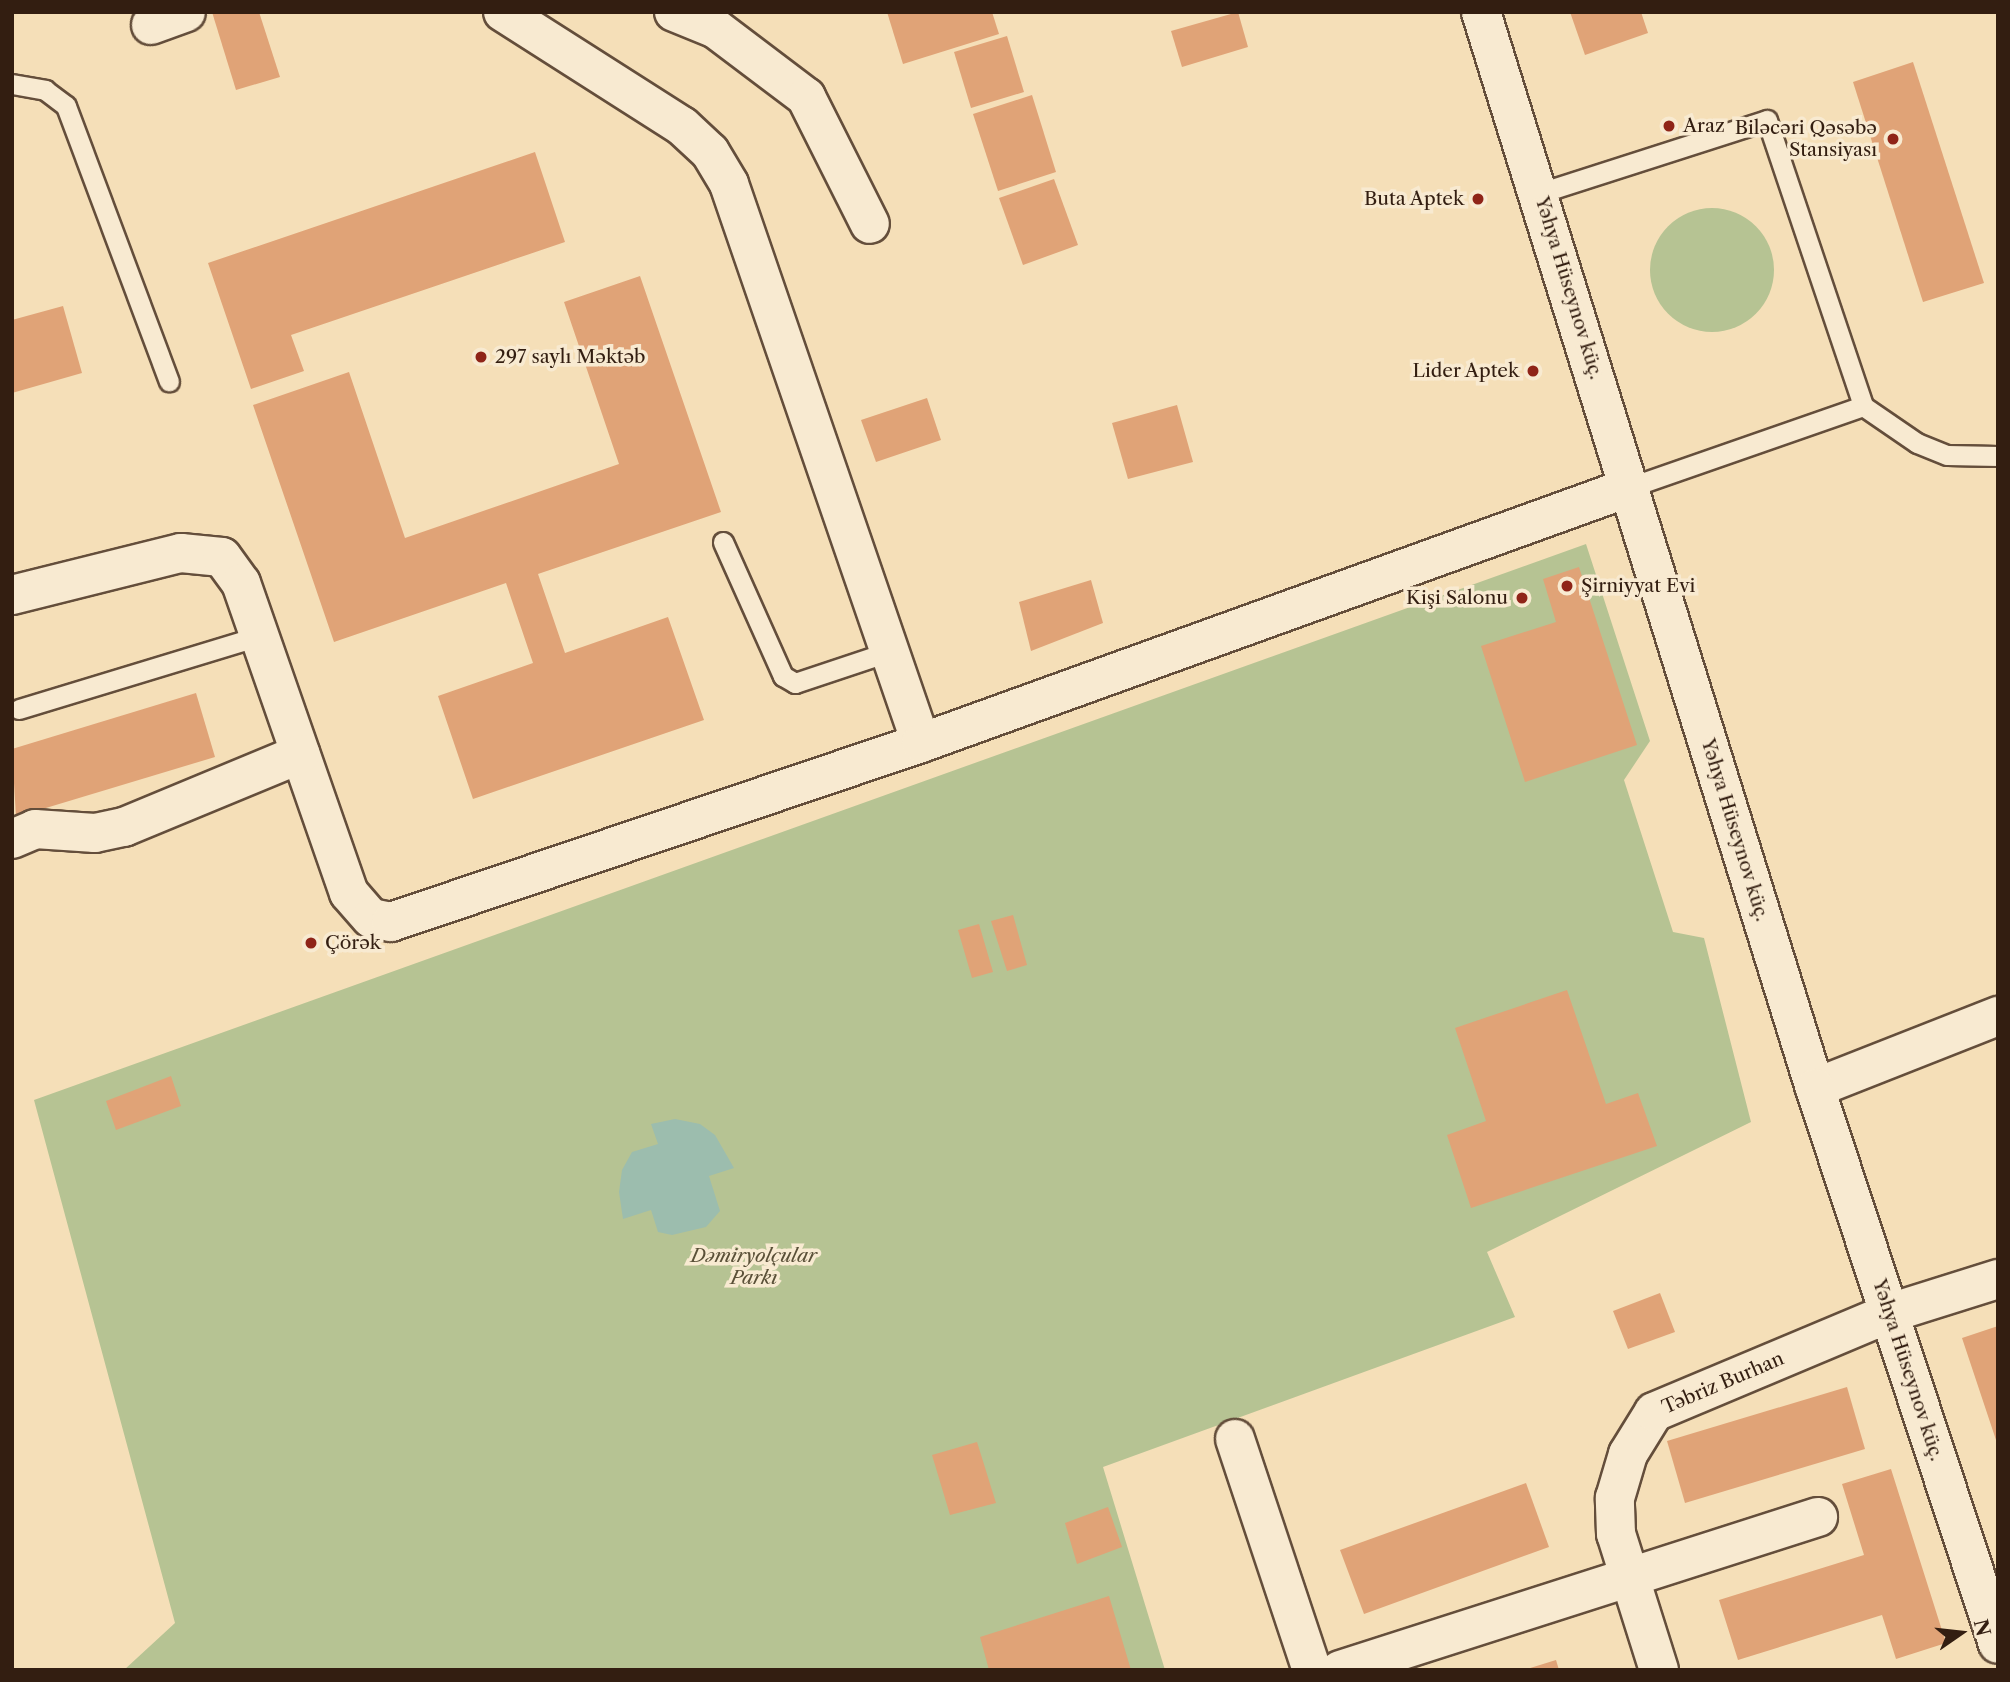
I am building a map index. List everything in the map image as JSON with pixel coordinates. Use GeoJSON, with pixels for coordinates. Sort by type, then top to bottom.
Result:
{"type":"FeatureCollection","features":[{"type":"Feature","properties":{"kind":"street"},"geometry":{"type":"LineString","coordinates":[[503,12],[681,125],[709,152],[729,184],[921,743]]}},
{"type":"Feature","properties":{"kind":"street"},"geometry":{"type":"LineString","coordinates":[[674,12],[719,21],[806,97],[870,224]]}},
{"type":"Feature","properties":{"kind":"street","name":"Yəhya Hüseynov küç."},"geometry":{"type":"LineString","coordinates":[[1481,12],[1540,193],[1815,1088],[1998,1644]]}},
{"type":"Feature","properties":{"kind":"street"},"geometry":{"type":"LineString","coordinates":[[12,595],[181,552],[205,552],[232,566],[349,893],[371,918],[391,922],[921,743],[1630,487]]}},
{"type":"Feature","properties":{"kind":"street"},"geometry":{"type":"LineString","coordinates":[[12,839],[35,829],[95,833],[124,827],[300,754]]}},
{"type":"Feature","properties":{"kind":"street"},"geometry":{"type":"LineString","coordinates":[[1815,1088],[1998,1016]]}},
{"type":"Feature","properties":{"kind":"street","name":"Təbriz Burhan"},"geometry":{"type":"LineString","coordinates":[[1659,1670],[1616,1534],[1615,1498],[1628,1454],[1654,1412],[1890,1313],[1998,1279]]}},
{"type":"Feature","properties":{"kind":"street"},"geometry":{"type":"LineString","coordinates":[[1236,1439],[1312,1670]]}},
{"type":"Feature","properties":{"kind":"street"},"geometry":{"type":"LineString","coordinates":[[1340,1670],[1818,1517]]}},
{"type":"Feature","properties":{"kind":"lane"},"geometry":{"type":"LineString","coordinates":[[12,84],[45,90],[65,106],[169,381]]}},
{"type":"Feature","properties":{"kind":"lane"},"geometry":{"type":"LineString","coordinates":[[1540,193],[1767,120],[1863,405],[1917,443],[1947,455],[1998,456]]}},
{"type":"Feature","properties":{"kind":"lane"},"geometry":{"type":"LineString","coordinates":[[1630,487],[1863,405]]}},
{"type":"Feature","properties":{"kind":"lane"},"geometry":{"type":"LineString","coordinates":[[723,541],[783,676],[795,683],[888,652]]}},
{"type":"Feature","properties":{"kind":"lane"},"geometry":{"type":"LineString","coordinates":[[19,709],[259,636]]}},
{"type":"Feature","properties":{"kind":"green space"},"geometry":{"type":"Polygon","coordinates":[[[1712,208],[1736,213],[1756,226],[1769,246],[1774,270],[1769,294],[1756,314],[1736,327],[1712,332],[1688,327],[1668,314],[1655,294],[1650,270],[1655,246],[1668,226],[1688,213],[1712,208]]]}},
{"type":"Feature","properties":{"kind":"green space","name":"Dəmiryolçular Parkı"},"geometry":{"type":"Polygon","coordinates":[[[1586,544],[1650,741],[1624,780],[1673,932],[1704,938],[1751,1122],[1487,1252],[1515,1317],[1103,1467],[1165,1670],[124,1670],[175,1623],[34,1100],[1586,544]]]}},
{"type":"Feature","properties":{"kind":"shaded area"},"geometry":{"type":"Polygon","coordinates":[[[675,1119],[700,1124],[715,1135],[734,1168],[709,1176],[720,1211],[706,1227],[672,1235],[658,1232],[651,1210],[623,1219],[619,1192],[622,1170],[632,1152],[658,1144],[651,1124],[675,1119]]]}},
{"type":"Feature","properties":{"kind":"building"},"geometry":{"type":"Polygon","coordinates":[[[212,12],[259,12],[280,77],[236,90],[212,12]]]}},
{"type":"Feature","properties":{"kind":"building"},"geometry":{"type":"Polygon","coordinates":[[[887,12],[992,12],[999,34],[903,64],[887,12]]]}},
{"type":"Feature","properties":{"kind":"building"},"geometry":{"type":"Polygon","coordinates":[[[1238,12],[1248,47],[1182,67],[1171,31],[1238,12]]]}},
{"type":"Feature","properties":{"kind":"building"},"geometry":{"type":"Polygon","coordinates":[[[1570,12],[1641,12],[1648,33],[1585,55],[1570,12]]]}},
{"type":"Feature","properties":{"kind":"building"},"geometry":{"type":"Polygon","coordinates":[[[1007,36],[1024,92],[971,108],[954,52],[1007,36]]]}},
{"type":"Feature","properties":{"kind":"building"},"geometry":{"type":"Polygon","coordinates":[[[1913,62],[1984,283],[1923,302],[1853,82],[1913,62]]]}},
{"type":"Feature","properties":{"kind":"building"},"geometry":{"type":"Polygon","coordinates":[[[1032,95],[1056,172],[998,191],[973,114],[1032,95]]]}},
{"type":"Feature","properties":{"kind":"building"},"geometry":{"type":"Polygon","coordinates":[[[535,152],[565,242],[291,335],[304,371],[251,389],[208,263],[535,152]]]}},
{"type":"Feature","properties":{"kind":"building"},"geometry":{"type":"Polygon","coordinates":[[[1054,179],[1078,245],[1023,265],[999,198],[1054,179]]]}},
{"type":"Feature","properties":{"kind":"building"},"geometry":{"type":"Polygon","coordinates":[[[640,276],[721,512],[538,574],[565,653],[668,617],[704,720],[473,799],[438,696],[533,663],[506,583],[334,642],[253,405],[349,372],[405,538],[619,464],[564,302],[640,276]]]}},
{"type":"Feature","properties":{"kind":"building"},"geometry":{"type":"Polygon","coordinates":[[[63,306],[82,373],[12,393],[12,320],[63,306]]]}},
{"type":"Feature","properties":{"kind":"building"},"geometry":{"type":"Polygon","coordinates":[[[927,398],[941,440],[876,462],[861,420],[927,398]]]}},
{"type":"Feature","properties":{"kind":"building"},"geometry":{"type":"Polygon","coordinates":[[[1177,405],[1193,462],[1128,479],[1112,423],[1177,405]]]}},
{"type":"Feature","properties":{"kind":"building"},"geometry":{"type":"Polygon","coordinates":[[[1579,567],[1637,745],[1525,782],[1481,646],[1556,622],[1543,579],[1579,567]]]}},
{"type":"Feature","properties":{"kind":"building"},"geometry":{"type":"Polygon","coordinates":[[[1091,580],[1103,623],[1031,651],[1019,602],[1091,580]]]}},
{"type":"Feature","properties":{"kind":"building"},"geometry":{"type":"Polygon","coordinates":[[[196,693],[215,757],[16,817],[12,749],[196,693]]]}},
{"type":"Feature","properties":{"kind":"building"},"geometry":{"type":"Polygon","coordinates":[[[1013,915],[1027,965],[1007,971],[991,921],[1013,915]]]}},
{"type":"Feature","properties":{"kind":"building"},"geometry":{"type":"Polygon","coordinates":[[[979,924],[993,972],[972,978],[958,930],[979,924]]]}},
{"type":"Feature","properties":{"kind":"building"},"geometry":{"type":"Polygon","coordinates":[[[1567,990],[1606,1104],[1638,1093],[1657,1146],[1471,1208],[1447,1135],[1486,1121],[1455,1028],[1567,990]]]}},
{"type":"Feature","properties":{"kind":"building"},"geometry":{"type":"Polygon","coordinates":[[[171,1076],[181,1106],[116,1130],[106,1101],[171,1076]]]}},
{"type":"Feature","properties":{"kind":"building"},"geometry":{"type":"Polygon","coordinates":[[[1660,1293],[1675,1332],[1628,1349],[1613,1311],[1660,1293]]]}},
{"type":"Feature","properties":{"kind":"building"},"geometry":{"type":"Polygon","coordinates":[[[1998,1326],[1998,1443],[1997,1443],[1962,1338],[1998,1326]]]}},
{"type":"Feature","properties":{"kind":"building"},"geometry":{"type":"Polygon","coordinates":[[[1847,1387],[1865,1449],[1685,1503],[1667,1441],[1847,1387]]]}},
{"type":"Feature","properties":{"kind":"building"},"geometry":{"type":"Polygon","coordinates":[[[977,1442],[996,1503],[950,1515],[932,1455],[977,1442]]]}},
{"type":"Feature","properties":{"kind":"building"},"geometry":{"type":"Polygon","coordinates":[[[1891,1469],[1946,1643],[1896,1659],[1882,1615],[1738,1660],[1719,1600],[1864,1555],[1842,1484],[1891,1469]]]}},
{"type":"Feature","properties":{"kind":"building"},"geometry":{"type":"Polygon","coordinates":[[[1526,1483],[1549,1547],[1364,1614],[1340,1550],[1526,1483]]]}},
{"type":"Feature","properties":{"kind":"building"},"geometry":{"type":"Polygon","coordinates":[[[1108,1507],[1122,1547],[1077,1564],[1065,1523],[1108,1507]]]}},
{"type":"Feature","properties":{"kind":"building"},"geometry":{"type":"Polygon","coordinates":[[[1109,1596],[1131,1670],[989,1670],[980,1637],[1109,1596]]]}},
{"type":"Feature","properties":{"kind":"building"},"geometry":{"type":"Polygon","coordinates":[[[1556,1660],[1559,1670],[1527,1670],[1527,1669],[1556,1660]]]}},
{"type":"Feature","properties":{"kind":"place","name":"Araz"},"geometry":{"type":"Point","coordinates":[1669,126]}},
{"type":"Feature","properties":{"kind":"place","name":"Biləcəri Qəsəbə Stansiyası"},"geometry":{"type":"Point","coordinates":[1893,139]}},
{"type":"Feature","properties":{"kind":"place","name":"Buta Aptek"},"geometry":{"type":"Point","coordinates":[1478,199]}},
{"type":"Feature","properties":{"kind":"place","name":"297 saylı Məktəb"},"geometry":{"type":"Point","coordinates":[481,357]}},
{"type":"Feature","properties":{"kind":"place","name":"Lider Aptek"},"geometry":{"type":"Point","coordinates":[1533,371]}},
{"type":"Feature","properties":{"kind":"place","name":"Şirniyyat Evi"},"geometry":{"type":"Point","coordinates":[1567,586]}},
{"type":"Feature","properties":{"kind":"place","name":"Kişi Salonu"},"geometry":{"type":"Point","coordinates":[1522,598]}},
{"type":"Feature","properties":{"kind":"place","name":"Çörək"},"geometry":{"type":"Point","coordinates":[311,943]}}]}
